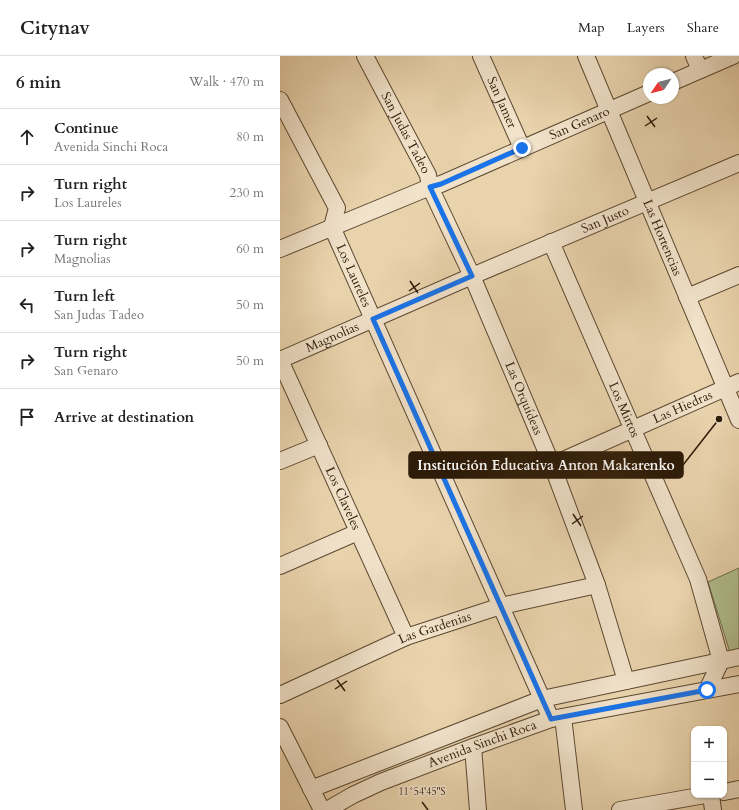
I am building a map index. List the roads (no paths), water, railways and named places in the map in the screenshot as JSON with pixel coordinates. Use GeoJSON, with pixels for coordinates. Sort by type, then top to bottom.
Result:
{"type":"FeatureCollection","features":[{"type":"Feature","properties":{"kind":"street","name":"San Judas Tadeo"},"geometry":{"type":"LineString","coordinates":[[365,56],[428,175],[430,187],[472,276]]}},
{"type":"Feature","properties":{"kind":"street","name":"San Jamer"},"geometry":{"type":"LineString","coordinates":[[481,56],[522,148]]}},
{"type":"Feature","properties":{"kind":"street","name":"Las Hortencias"},"geometry":{"type":"LineString","coordinates":[[586,56],[687,296],[732,385],[739,420]]}},
{"type":"Feature","properties":{"kind":"street"},"geometry":{"type":"LineString","coordinates":[[679,77],[697,63],[733,56]]}},
{"type":"Feature","properties":{"kind":"street","name":"San Genaro"},"geometry":{"type":"LineString","coordinates":[[280,249],[430,187],[441,184],[643,96]]}},
{"type":"Feature","properties":{"kind":"street"},"geometry":{"type":"LineString","coordinates":[[280,100],[337,208],[332,227]]}},
{"type":"Feature","properties":{"kind":"street","name":"San Justo"},"geometry":{"type":"LineString","coordinates":[[472,276],[739,163]]}},
{"type":"Feature","properties":{"kind":"street","name":"Los Laureles"},"geometry":{"type":"LineString","coordinates":[[332,227],[542,699],[557,718],[574,810]]}},
{"type":"Feature","properties":{"kind":"street","name":"Los Mirtos"},"geometry":{"type":"LineString","coordinates":[[551,242],[698,579],[721,661]]}},
{"type":"Feature","properties":{"kind":"street"},"geometry":{"type":"LineString","coordinates":[[687,296],[739,275]]}},
{"type":"Feature","properties":{"kind":"street","name":"Magnolias"},"geometry":{"type":"LineString","coordinates":[[280,360],[472,276]]}},
{"type":"Feature","properties":{"kind":"street","name":"Las Orquídeas"},"geometry":{"type":"LineString","coordinates":[[472,276],[552,465],[597,586],[626,681]]}},
{"type":"Feature","properties":{"kind":"street","name":"Los Claveles"},"geometry":{"type":"LineString","coordinates":[[280,360],[406,637]]}},
{"type":"Feature","properties":{"kind":"street","name":"Las Hiedras"},"geometry":{"type":"LineString","coordinates":[[552,465],[732,385]]}},
{"type":"Feature","properties":{"kind":"street"},"geometry":{"type":"LineString","coordinates":[[280,461],[319,445]]}},
{"type":"Feature","properties":{"kind":"street"},"geometry":{"type":"LineString","coordinates":[[280,566],[358,532]]}},
{"type":"Feature","properties":{"kind":"street","name":"Las Gardenias"},"geometry":{"type":"LineString","coordinates":[[280,695],[406,637],[501,606],[597,586]]}},
{"type":"Feature","properties":{"kind":"street"},"geometry":{"type":"LineString","coordinates":[[311,789],[542,699],[739,657]]}},
{"type":"Feature","properties":{"kind":"street"},"geometry":{"type":"LineString","coordinates":[[707,690],[721,661]]}},
{"type":"Feature","properties":{"kind":"street","name":"Avenida Sinchi Roca"},"geometry":{"type":"LineString","coordinates":[[327,810],[353,795],[381,782],[489,741],[557,718],[739,684]]}},
{"type":"Feature","properties":{"kind":"street"},"geometry":{"type":"LineString","coordinates":[[482,722],[489,741]]}},
{"type":"Feature","properties":{"kind":"street"},"geometry":{"type":"LineString","coordinates":[[280,727],[322,810]]}},
{"type":"Feature","properties":{"kind":"street"},"geometry":{"type":"LineString","coordinates":[[473,747],[478,810]]}},
{"type":"Feature","properties":{"kind":"street"},"geometry":{"type":"LineString","coordinates":[[375,764],[381,782]]}},
{"type":"Feature","properties":{"kind":"street"},"geometry":{"type":"LineString","coordinates":[[727,791],[739,789]]}},
{"type":"Feature","properties":{"kind":"street"},"geometry":{"type":"LineString","coordinates":[[620,810],[691,797]]}},
{"type":"Feature","properties":{"kind":"street"},"geometry":{"type":"LineString","coordinates":[[711,798],[713,810]]}},
{"type":"Feature","properties":{"kind":"place","name":"Institución Educativa Anton Makarenko"},"geometry":{"type":"Point","coordinates":[719,419]}}]}
